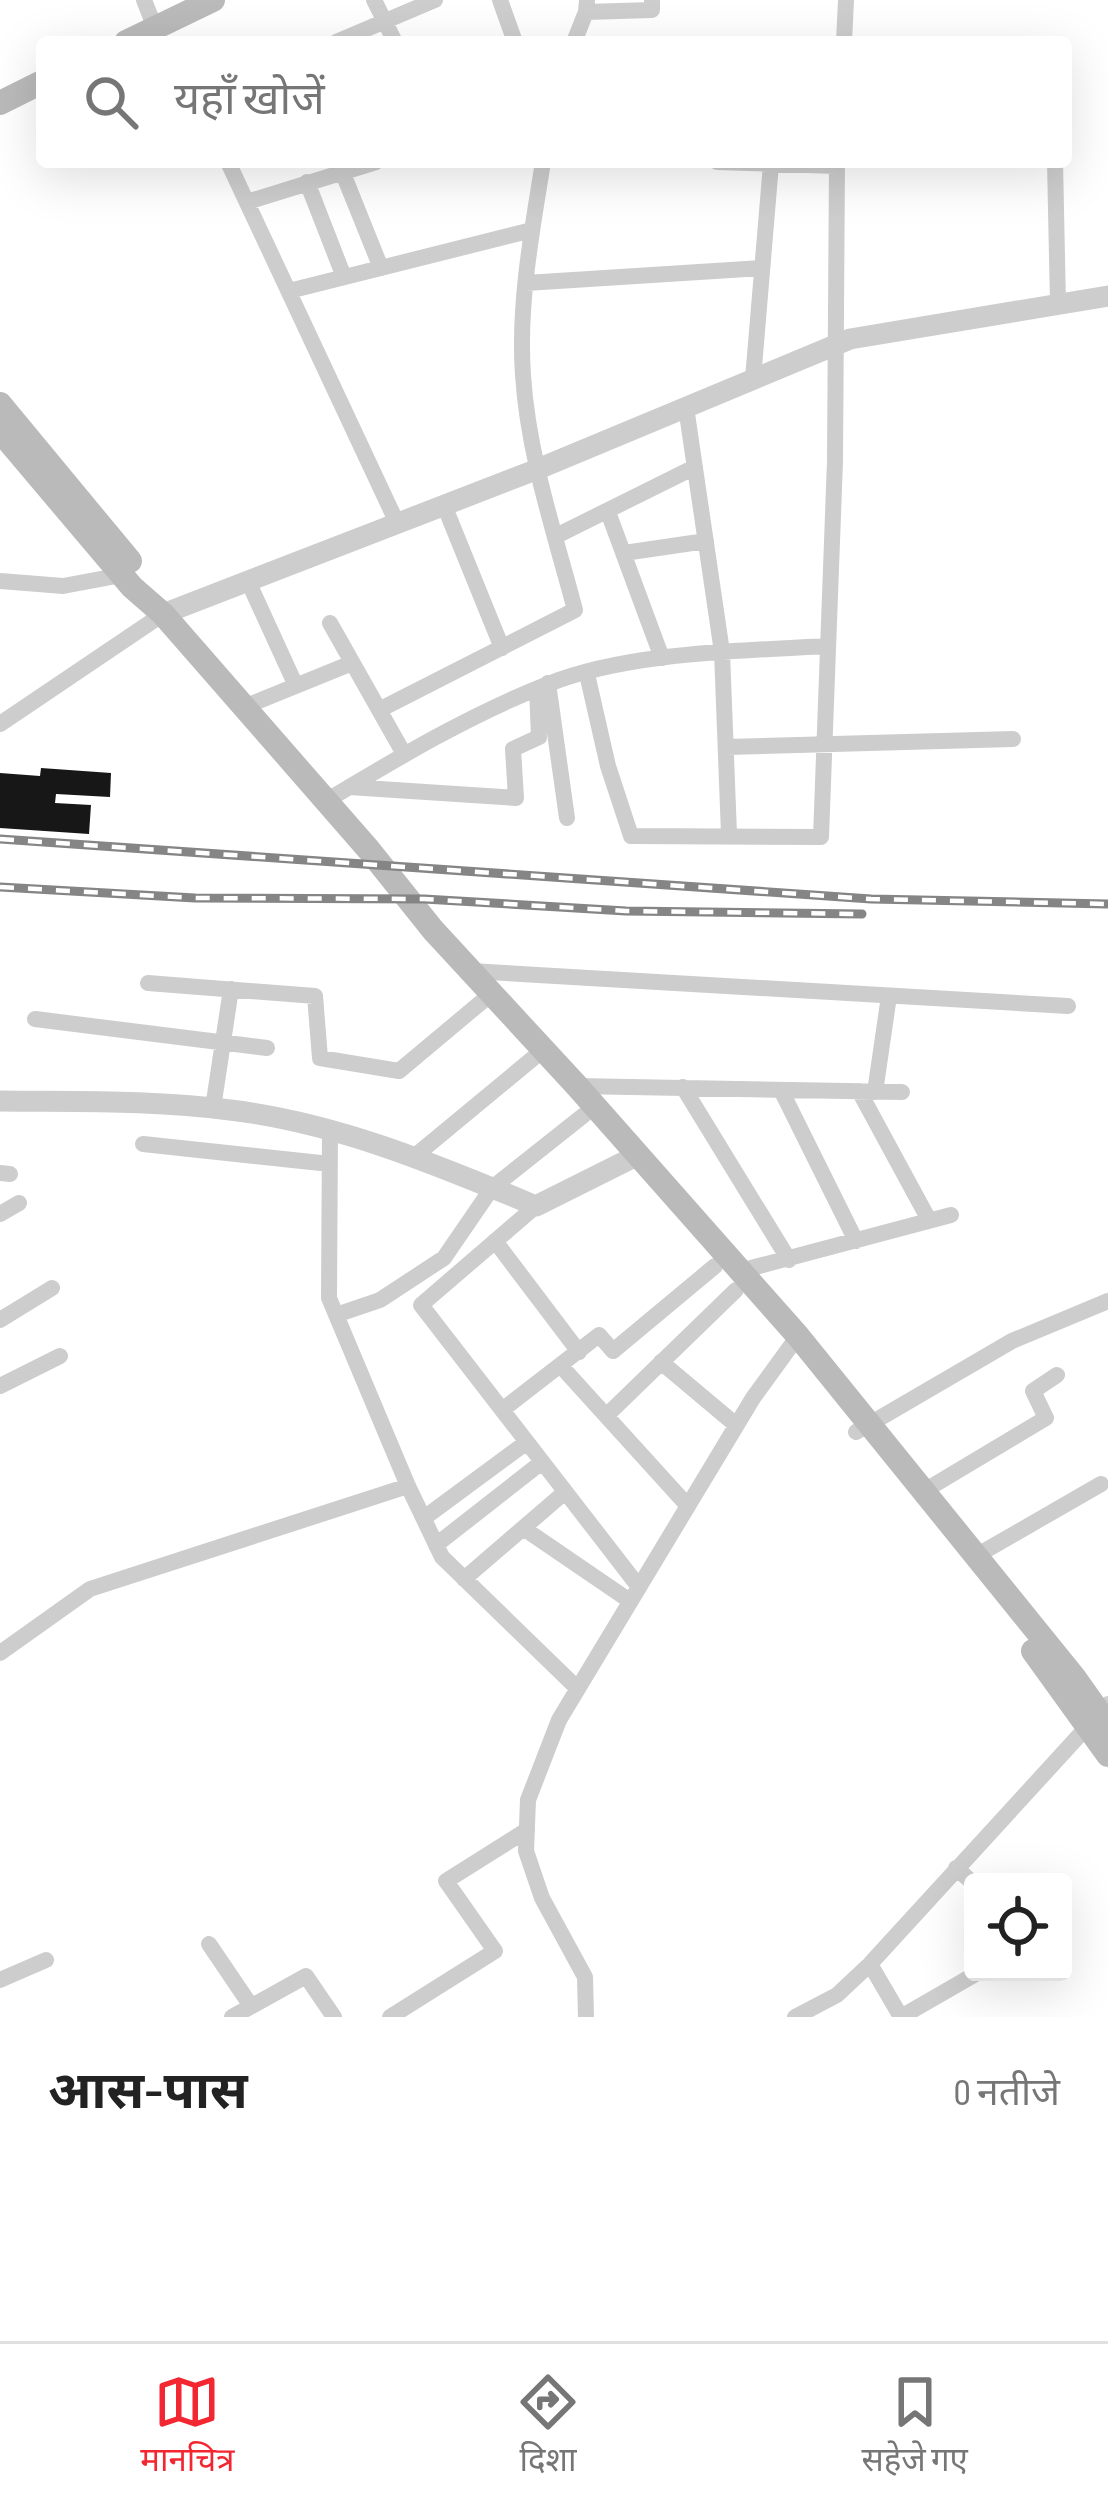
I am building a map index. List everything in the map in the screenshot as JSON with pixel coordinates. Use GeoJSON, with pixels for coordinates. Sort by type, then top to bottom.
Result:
{"type":"FeatureCollection","features":[{"type":"Feature","properties":{"kind":"main road"},"geometry":{"type":"LineString","coordinates":[[138,36],[213,0]]}},
{"type":"Feature","properties":{"kind":"main road"},"geometry":{"type":"LineString","coordinates":[[0,103],[36,85]]}},
{"type":"Feature","properties":{"kind":"main road"},"geometry":{"type":"LineString","coordinates":[[0,404],[110,535],[163,614]]}},
{"type":"Feature","properties":{"kind":"main road"},"geometry":{"type":"LineString","coordinates":[[0,431],[122,575],[163,614],[244,707],[337,794],[470,971],[577,1086],[632,1159],[863,1428],[974,1575],[1101,1717]]}},
{"type":"Feature","properties":{"kind":"main road"},"geometry":{"type":"LineString","coordinates":[[494,998],[584,1115],[632,1159]]}},
{"type":"Feature","properties":{"kind":"main road"},"geometry":{"type":"LineString","coordinates":[[863,1428],[924,1491],[1101,1717],[1108,1755]]}},
{"type":"Feature","properties":{"kind":"street"},"geometry":{"type":"LineString","coordinates":[[144,0],[155,28]]}},
{"type":"Feature","properties":{"kind":"street"},"geometry":{"type":"LineString","coordinates":[[374,0],[392,36]]}},
{"type":"Feature","properties":{"kind":"street"},"geometry":{"type":"LineString","coordinates":[[351,36],[435,0]]}},
{"type":"Feature","properties":{"kind":"street"},"geometry":{"type":"LineString","coordinates":[[500,0],[513,36]]}},
{"type":"Feature","properties":{"kind":"street"},"geometry":{"type":"LineString","coordinates":[[577,36],[587,6],[652,10],[652,0]]}},
{"type":"Feature","properties":{"kind":"street"},"geometry":{"type":"LineString","coordinates":[[844,36],[846,0]]}},
{"type":"Feature","properties":{"kind":"street"},"geometry":{"type":"LineString","coordinates":[[231,168],[397,524]]}},
{"type":"Feature","properties":{"kind":"street"},"geometry":{"type":"LineString","coordinates":[[248,202],[353,168]]}},
{"type":"Feature","properties":{"kind":"street"},"geometry":{"type":"LineString","coordinates":[[379,710],[575,610],[538,469],[523,374],[526,283],[541,168]]}},
{"type":"Feature","properties":{"kind":"street"},"geometry":{"type":"LineString","coordinates":[[754,379],[771,168]]}},
{"type":"Feature","properties":{"kind":"street"},"geometry":{"type":"LineString","coordinates":[[587,674],[608,766],[632,836],[821,837],[837,168]]}},
{"type":"Feature","properties":{"kind":"street"},"geometry":{"type":"LineString","coordinates":[[1055,168],[1058,304]]}},
{"type":"Feature","properties":{"kind":"street"},"geometry":{"type":"LineString","coordinates":[[342,171],[381,268]]}},
{"type":"Feature","properties":{"kind":"street"},"geometry":{"type":"LineString","coordinates":[[308,182],[344,277]]}},
{"type":"Feature","properties":{"kind":"street"},"geometry":{"type":"LineString","coordinates":[[289,291],[532,230]]}},
{"type":"Feature","properties":{"kind":"street"},"geometry":{"type":"LineString","coordinates":[[526,283],[762,268]]}},
{"type":"Feature","properties":{"kind":"street"},"geometry":{"type":"LineString","coordinates":[[0,724],[163,614],[538,469],[850,340],[1108,296]]}},
{"type":"Feature","properties":{"kind":"street"},"geometry":{"type":"LineString","coordinates":[[686,407],[722,652],[729,834]]}},
{"type":"Feature","properties":{"kind":"street"},"geometry":{"type":"LineString","coordinates":[[556,536],[694,467]]}},
{"type":"Feature","properties":{"kind":"street"},"geometry":{"type":"LineString","coordinates":[[444,505],[502,648]]}},
{"type":"Feature","properties":{"kind":"street"},"geometry":{"type":"LineString","coordinates":[[608,512],[662,658]]}},
{"type":"Feature","properties":{"kind":"street"},"geometry":{"type":"LineString","coordinates":[[623,553],[706,541]]}},
{"type":"Feature","properties":{"kind":"street"},"geometry":{"type":"LineString","coordinates":[[0,581],[63,586],[122,575]]}},
{"type":"Feature","properties":{"kind":"street"},"geometry":{"type":"LineString","coordinates":[[248,581],[296,686]]}},
{"type":"Feature","properties":{"kind":"street"},"geometry":{"type":"LineString","coordinates":[[330,623],[404,754]]}},
{"type":"Feature","properties":{"kind":"street"},"geometry":{"type":"LineString","coordinates":[[337,794],[404,754],[543,686],[662,658],[828,646]]}},
{"type":"Feature","properties":{"kind":"street"},"geometry":{"type":"LineString","coordinates":[[244,707],[352,663]]}},
{"type":"Feature","properties":{"kind":"street"},"geometry":{"type":"LineString","coordinates":[[337,794],[516,798],[513,749],[539,737],[543,686]]}},
{"type":"Feature","properties":{"kind":"street"},"geometry":{"type":"LineString","coordinates":[[543,686],[567,818]]}},
{"type":"Feature","properties":{"kind":"street"},"geometry":{"type":"LineString","coordinates":[[726,748],[1013,739]]}},
{"type":"Feature","properties":{"kind":"street"},"geometry":{"type":"LineString","coordinates":[[470,971],[1068,1006]]}},
{"type":"Feature","properties":{"kind":"street"},"geometry":{"type":"LineString","coordinates":[[148,982],[315,996],[320,1058],[399,1071],[494,998]]}},
{"type":"Feature","properties":{"kind":"street"},"geometry":{"type":"LineString","coordinates":[[213,1108],[231,989]]}},
{"type":"Feature","properties":{"kind":"street"},"geometry":{"type":"LineString","coordinates":[[889,996],[867,1091],[928,1220]]}},
{"type":"Feature","properties":{"kind":"street"},"geometry":{"type":"LineString","coordinates":[[35,1019],[267,1048]]}},
{"type":"Feature","properties":{"kind":"street"},"geometry":{"type":"LineString","coordinates":[[415,1156],[537,1055]]}},
{"type":"Feature","properties":{"kind":"street"},"geometry":{"type":"LineString","coordinates":[[577,1086],[902,1092]]}},
{"type":"Feature","properties":{"kind":"street"},"geometry":{"type":"LineString","coordinates":[[683,1087],[789,1260]]}},
{"type":"Feature","properties":{"kind":"street"},"geometry":{"type":"LineString","coordinates":[[781,1090],[856,1241]]}},
{"type":"Feature","properties":{"kind":"street"},"geometry":{"type":"LineString","coordinates":[[0,1101],[213,1108],[330,1130],[415,1156],[536,1206]]}},
{"type":"Feature","properties":{"kind":"street"},"geometry":{"type":"LineString","coordinates":[[336,1315],[380,1300],[444,1258],[492,1188],[584,1115]]}},
{"type":"Feature","properties":{"kind":"street"},"geometry":{"type":"LineString","coordinates":[[330,1130],[329,1298],[408,1486],[442,1558],[578,1689]]}},
{"type":"Feature","properties":{"kind":"street"},"geometry":{"type":"LineString","coordinates":[[143,1144],[330,1164]]}},
{"type":"Feature","properties":{"kind":"street"},"geometry":{"type":"LineString","coordinates":[[632,1159],[536,1206],[421,1305],[565,1492],[635,1594]]}},
{"type":"Feature","properties":{"kind":"street"},"geometry":{"type":"LineString","coordinates":[[0,1214],[19,1203]]}},
{"type":"Feature","properties":{"kind":"street"},"geometry":{"type":"LineString","coordinates":[[502,1410],[599,1335],[613,1351],[730,1276],[951,1215]]}},
{"type":"Feature","properties":{"kind":"street"},"geometry":{"type":"LineString","coordinates":[[495,1241],[579,1352]]}},
{"type":"Feature","properties":{"kind":"street"},"geometry":{"type":"LineString","coordinates":[[606,1415],[661,1362],[730,1276]]}},
{"type":"Feature","properties":{"kind":"street"},"geometry":{"type":"LineString","coordinates":[[2,1315],[52,1288]]}},
{"type":"Feature","properties":{"kind":"street"},"geometry":{"type":"LineString","coordinates":[[863,1428],[1012,1341],[1108,1301]]}},
{"type":"Feature","properties":{"kind":"street"},"geometry":{"type":"LineString","coordinates":[[586,2017],[585,1977],[542,1898],[526,1851],[528,1800],[559,1720],[736,1425],[793,1343]]}},
{"type":"Feature","properties":{"kind":"street"},"geometry":{"type":"LineString","coordinates":[[0,1386],[60,1356]]}},
{"type":"Feature","properties":{"kind":"street"},"geometry":{"type":"LineString","coordinates":[[661,1362],[736,1425]]}},
{"type":"Feature","properties":{"kind":"street"},"geometry":{"type":"LineString","coordinates":[[561,1366],[688,1506]]}},
{"type":"Feature","properties":{"kind":"street"},"geometry":{"type":"LineString","coordinates":[[924,1491],[1046,1418],[1034,1390],[1057,1375]]}},
{"type":"Feature","properties":{"kind":"street"},"geometry":{"type":"LineString","coordinates":[[424,1518],[526,1442]]}},
{"type":"Feature","properties":{"kind":"street"},"geometry":{"type":"LineString","coordinates":[[436,1545],[542,1462]]}},
{"type":"Feature","properties":{"kind":"street"},"geometry":{"type":"LineString","coordinates":[[976,1556],[1101,1484]]}},
{"type":"Feature","properties":{"kind":"street"},"geometry":{"type":"LineString","coordinates":[[0,1653],[90,1589],[408,1486]]}},
{"type":"Feature","properties":{"kind":"street"},"geometry":{"type":"LineString","coordinates":[[464,1579],[565,1492]]}},
{"type":"Feature","properties":{"kind":"street"},"geometry":{"type":"LineString","coordinates":[[524,1528],[635,1594]]}},
{"type":"Feature","properties":{"kind":"street"},"geometry":{"type":"LineString","coordinates":[[795,2017],[837,1995],[870,1964],[1101,1717]]}},
{"type":"Feature","properties":{"kind":"street"},"geometry":{"type":"LineString","coordinates":[[390,2017],[495,1952],[446,1881],[527,1830]]}},
{"type":"Feature","properties":{"kind":"street"},"geometry":{"type":"LineString","coordinates":[[956,1868],[964,1875]]}},
{"type":"Feature","properties":{"kind":"street"},"geometry":{"type":"LineString","coordinates":[[208,1944],[251,2006]]}},
{"type":"Feature","properties":{"kind":"street"},"geometry":{"type":"LineString","coordinates":[[1,1978],[46,1960]]}},
{"type":"Feature","properties":{"kind":"street"},"geometry":{"type":"LineString","coordinates":[[870,1964],[901,2017],[964,1981]]}},
{"type":"Feature","properties":{"kind":"street"},"geometry":{"type":"LineString","coordinates":[[232,2017],[306,1976],[334,2017]]}},
{"type":"Feature","properties":{"kind":"building"},"geometry":{"type":"Polygon","coordinates":[[[41,768],[111,773],[110,797],[56,794],[55,803],[91,805],[89,834],[0,828],[0,773],[40,776],[41,768]]]}},
{"type":"Feature","properties":{"kind":"railway"},"geometry":{"type":"LineString","coordinates":[[0,839],[871,899],[1108,904]]}},
{"type":"Feature","properties":{"kind":"railway"},"geometry":{"type":"LineString","coordinates":[[0,887],[195,898],[424,899],[626,911],[862,914]]}}]}
